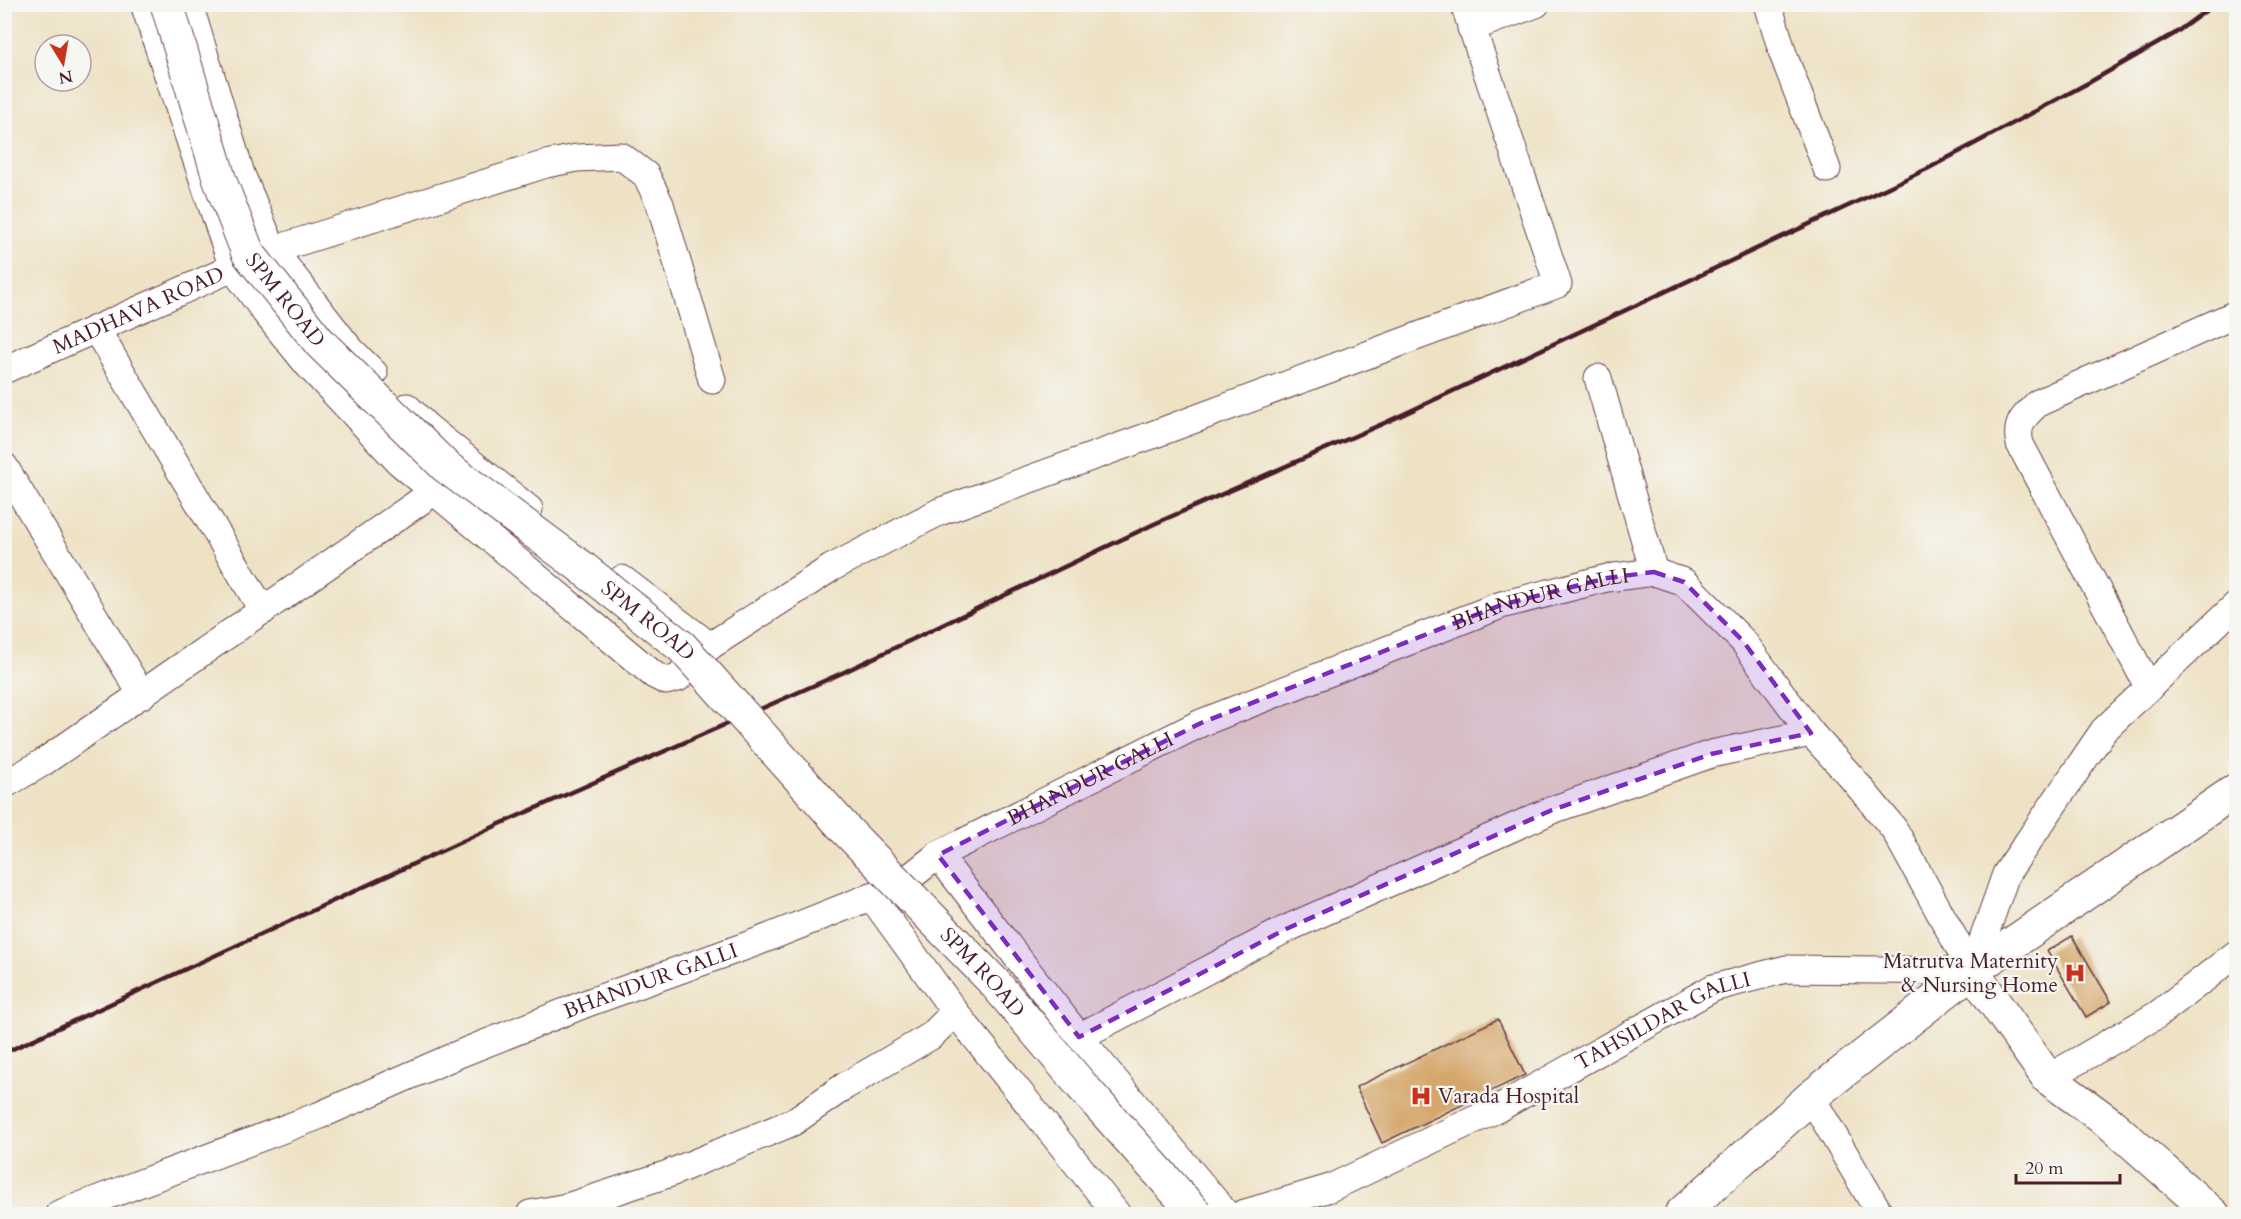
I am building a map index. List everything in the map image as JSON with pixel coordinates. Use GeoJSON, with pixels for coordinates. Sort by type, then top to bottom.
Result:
{"type":"FeatureCollection","features":[{"type":"Feature","properties":{"kind":"main road","name":"SPM ROAD"},"geometry":{"type":"LineString","coordinates":[[167,4],[220,181],[248,253],[320,343],[445,466],[580,566],[682,647],[846,830],[993,981],[1196,1215]]}},
{"type":"Feature","properties":{"kind":"main road"},"geometry":{"type":"LineString","coordinates":[[1681,1215],[1811,1096],[1972,971],[2236,790]]}},
{"type":"Feature","properties":{"kind":"main road"},"geometry":{"type":"LineString","coordinates":[[1972,971],[2048,1078],[2110,1124],[2213,1215]]}},
{"type":"Feature","properties":{"kind":"street"},"geometry":{"type":"LineString","coordinates":[[144,4],[233,268],[308,365],[399,462],[654,675],[666,681],[678,678],[710,646],[831,567],[939,512],[1558,284],[1467,16],[1536,4]]}},
{"type":"Feature","properties":{"kind":"street"},"geometry":{"type":"LineString","coordinates":[[189,4],[241,174],[273,250],[349,348],[426,426],[518,501],[710,646]]}},
{"type":"Feature","properties":{"kind":"street"},"geometry":{"type":"LineString","coordinates":[[1767,4],[1783,54],[1827,169]]}},
{"type":"Feature","properties":{"kind":"street","name":"MADHAVA ROAD"},"geometry":{"type":"LineString","coordinates":[[4,370],[273,250],[546,164],[577,158],[621,156],[646,175],[660,204],[712,380]]}},
{"type":"Feature","properties":{"kind":"street"},"geometry":{"type":"LineString","coordinates":[[2149,688],[2020,444],[2017,433],[2020,422],[2038,403],[2236,314]]}},
{"type":"Feature","properties":{"kind":"street"},"geometry":{"type":"LineString","coordinates":[[96,329],[263,612]]}},
{"type":"Feature","properties":{"kind":"street"},"geometry":{"type":"LineString","coordinates":[[1598,378],[1654,572]]}},
{"type":"Feature","properties":{"kind":"street"},"geometry":{"type":"LineString","coordinates":[[4,466],[142,695]]}},
{"type":"Feature","properties":{"kind":"street"},"geometry":{"type":"LineString","coordinates":[[4,784],[42,763],[435,491]]}},
{"type":"Feature","properties":{"kind":"street","name":"BHANDUR GALLI"},"geometry":{"type":"LineString","coordinates":[[59,1215],[318,1116],[459,1054],[590,1002],[757,942],[900,885],[939,855],[1201,723],[1501,605],[1607,578],[1654,572],[1684,582],[1743,641],[1811,733],[1894,829],[1972,971]]}},
{"type":"Feature","properties":{"kind":"street"},"geometry":{"type":"LineString","coordinates":[[1972,971],[2006,874],[2104,730],[2236,604]]}},
{"type":"Feature","properties":{"kind":"street"},"geometry":{"type":"LineString","coordinates":[[1079,1037],[1286,929],[1552,810],[1711,754],[1811,733]]}},
{"type":"Feature","properties":{"kind":"street"},"geometry":{"type":"LineString","coordinates":[[939,855],[1079,1037],[1226,1215]]}},
{"type":"Feature","properties":{"kind":"street"},"geometry":{"type":"LineString","coordinates":[[872,896],[955,1012],[1117,1215]]}},
{"type":"Feature","properties":{"kind":"street"},"geometry":{"type":"LineString","coordinates":[[2048,1078],[2157,1015],[2236,954]]}},
{"type":"Feature","properties":{"kind":"street","name":"TAHSILDAR GALLI"},"geometry":{"type":"LineString","coordinates":[[1242,1215],[1330,1188],[1497,1109],[1713,988],[1786,969],[1972,971]]}},
{"type":"Feature","properties":{"kind":"street"},"geometry":{"type":"LineString","coordinates":[[530,1215],[567,1207],[668,1174],[793,1122],[845,1086],[930,1036],[955,1012]]}},
{"type":"Feature","properties":{"kind":"street"},"geometry":{"type":"LineString","coordinates":[[1811,1096],[1880,1215]]}},
{"type":"Feature","properties":{"kind":"highlighted area"},"geometry":{"type":"Polygon","coordinates":[[[1654,572],[1684,582],[1743,641],[1811,733],[1711,754],[1552,810],[1286,929],[1079,1037],[938,855],[1201,723],[1501,605],[1607,578],[1654,572]]]}},
{"type":"Feature","properties":{"kind":"building"},"geometry":{"type":"Polygon","coordinates":[[[2072,936],[2111,1002],[2086,1017],[2047,951],[2072,936]]]}},
{"type":"Feature","properties":{"kind":"building"},"geometry":{"type":"Polygon","coordinates":[[[1498,1019],[1525,1075],[1382,1143],[1356,1087],[1498,1019]]]}},
{"type":"Feature","properties":{"kind":"railway"},"geometry":{"type":"LineString","coordinates":[[4,1053],[502,823],[842,673],[1154,524],[1389,421],[1927,169],[2090,82],[2174,34],[2215,4]]}},
{"type":"Feature","properties":{"kind":"place","name":"Matrutva Maternity & Nursing Home"},"geometry":{"type":"Point","coordinates":[2075,973]}},
{"type":"Feature","properties":{"kind":"place","name":"Varada Hospital"},"geometry":{"type":"Point","coordinates":[1421,1096]}}]}
